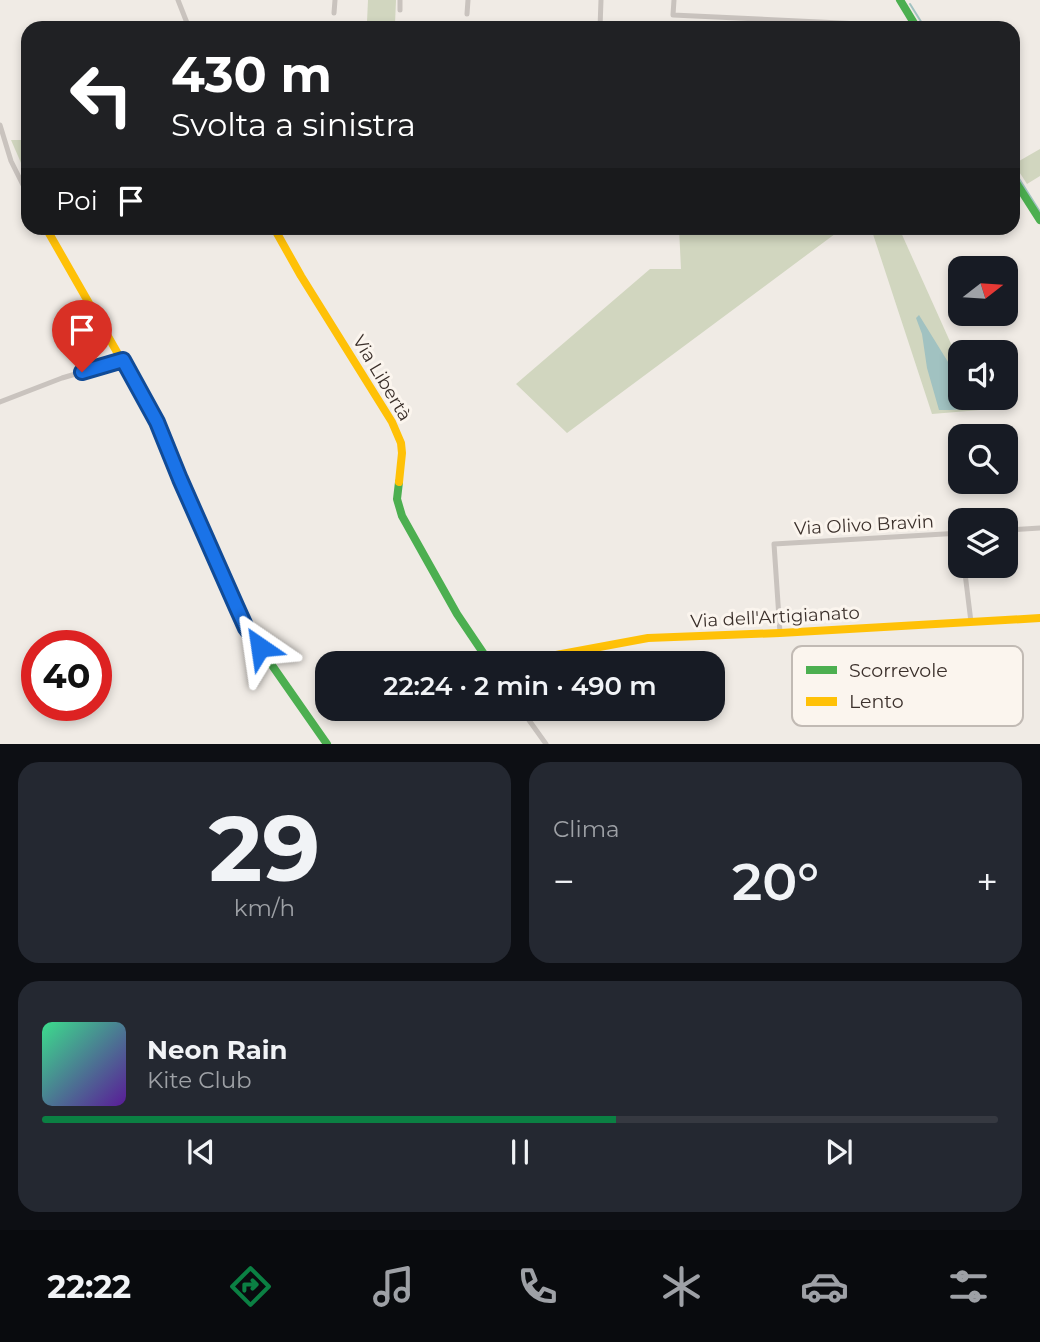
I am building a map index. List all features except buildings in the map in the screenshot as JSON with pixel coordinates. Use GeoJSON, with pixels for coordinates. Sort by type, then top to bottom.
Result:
{"type":"FeatureCollection","features":[{"type":"Feature","properties":{"kind":"street"},"geometry":{"type":"LineString","coordinates":[[178,0],[186,21]]}},
{"type":"Feature","properties":{"kind":"street"},"geometry":{"type":"LineString","coordinates":[[334,13],[335,0]]}},
{"type":"Feature","properties":{"kind":"street"},"geometry":{"type":"LineString","coordinates":[[400,0],[400,10]]}},
{"type":"Feature","properties":{"kind":"street"},"geometry":{"type":"LineString","coordinates":[[467,14],[468,0]]}},
{"type":"Feature","properties":{"kind":"street"},"geometry":{"type":"LineString","coordinates":[[600,21],[601,0]]}},
{"type":"Feature","properties":{"kind":"street"},"geometry":{"type":"LineString","coordinates":[[674,0],[673,15],[798,21]]}},
{"type":"Feature","properties":{"kind":"street"},"geometry":{"type":"LineString","coordinates":[[900,0],[913,21]]}},
{"type":"Feature","properties":{"kind":"street"},"geometry":{"type":"LineString","coordinates":[[0,125],[11,161],[21,181]]}},
{"type":"Feature","properties":{"kind":"street"},"geometry":{"type":"LineString","coordinates":[[1020,189],[1040,220]]}},
{"type":"Feature","properties":{"kind":"street"},"geometry":{"type":"LineString","coordinates":[[50,235],[157,422],[246,628],[327,744]]}},
{"type":"Feature","properties":{"kind":"street","name":"Via Libertà"},"geometry":{"type":"LineString","coordinates":[[278,235],[393,422],[402,453],[397,499],[402,516],[457,614],[482,651]]}},
{"type":"Feature","properties":{"kind":"street"},"geometry":{"type":"LineString","coordinates":[[0,402],[62,378],[123,360]]}},
{"type":"Feature","properties":{"kind":"street"},"geometry":{"type":"LineString","coordinates":[[1018,529],[1040,528]]}},
{"type":"Feature","properties":{"kind":"street","name":"Via Olivo Bravin"},"geometry":{"type":"LineString","coordinates":[[780,633],[774,544],[948,534]]}},
{"type":"Feature","properties":{"kind":"street"},"geometry":{"type":"LineString","coordinates":[[966,578],[971,622]]}},
{"type":"Feature","properties":{"kind":"street","name":"Via dell'Artigianato"},"geometry":{"type":"LineString","coordinates":[[578,651],[648,638],[1040,618]]}},
{"type":"Feature","properties":{"kind":"street"},"geometry":{"type":"LineString","coordinates":[[530,721],[546,744]]}},
{"type":"Feature","properties":{"kind":"green space"},"geometry":{"type":"Polygon","coordinates":[[[368,0],[396,0],[395,21],[367,21],[368,0]]]}},
{"type":"Feature","properties":{"kind":"green space"},"geometry":{"type":"Polygon","coordinates":[[[11,140],[21,140],[21,163],[11,140]]]}},
{"type":"Feature","properties":{"kind":"green space"},"geometry":{"type":"Polygon","coordinates":[[[1040,149],[1040,176],[1027,184],[1020,173],[1020,161],[1040,149]]]}},
{"type":"Feature","properties":{"kind":"green space"},"geometry":{"type":"Polygon","coordinates":[[[679,235],[834,235],[567,433],[516,384],[650,269],[681,269],[679,235]]]}},
{"type":"Feature","properties":{"kind":"green space"},"geometry":{"type":"Polygon","coordinates":[[[873,235],[902,235],[949,340],[948,410],[980,410],[932,414],[873,235]]]}},
{"type":"Feature","properties":{"kind":"water"},"geometry":{"type":"Polygon","coordinates":[[[919,315],[948,362],[948,410],[939,410],[916,318],[919,315]]]}},
{"type":"Feature","properties":{"kind":"waterway"},"geometry":{"type":"LineString","coordinates":[[910,4],[921,21]]}},
{"type":"Feature","properties":{"kind":"waterway"},"geometry":{"type":"LineString","coordinates":[[1020,180],[1040,212]]}},
{"type":"Feature","properties":{"kind":"traffic: fast"},"geometry":{"type":"LineString","coordinates":[[900,0],[913,21]]}},
{"type":"Feature","properties":{"kind":"traffic: fast"},"geometry":{"type":"LineString","coordinates":[[1020,189],[1040,220]]}},
{"type":"Feature","properties":{"kind":"traffic: fast"},"geometry":{"type":"LineString","coordinates":[[399,482],[397,499],[402,516],[457,614],[482,651]]}},
{"type":"Feature","properties":{"kind":"traffic: fast"},"geometry":{"type":"LineString","coordinates":[[204,532],[246,628],[327,744]]}},
{"type":"Feature","properties":{"kind":"traffic: slow"},"geometry":{"type":"LineString","coordinates":[[50,235],[157,422],[204,532]]}},
{"type":"Feature","properties":{"kind":"traffic: slow"},"geometry":{"type":"LineString","coordinates":[[278,235],[392,422],[401,443],[399,482]]}},
{"type":"Feature","properties":{"kind":"traffic: slow"},"geometry":{"type":"LineString","coordinates":[[578,651],[648,638],[1040,618]]}},
{"type":"Feature","properties":{"kind":"route"},"geometry":{"type":"LineString","coordinates":[[82,372],[123,360],[157,422],[246,628],[260,647]]}}]}
